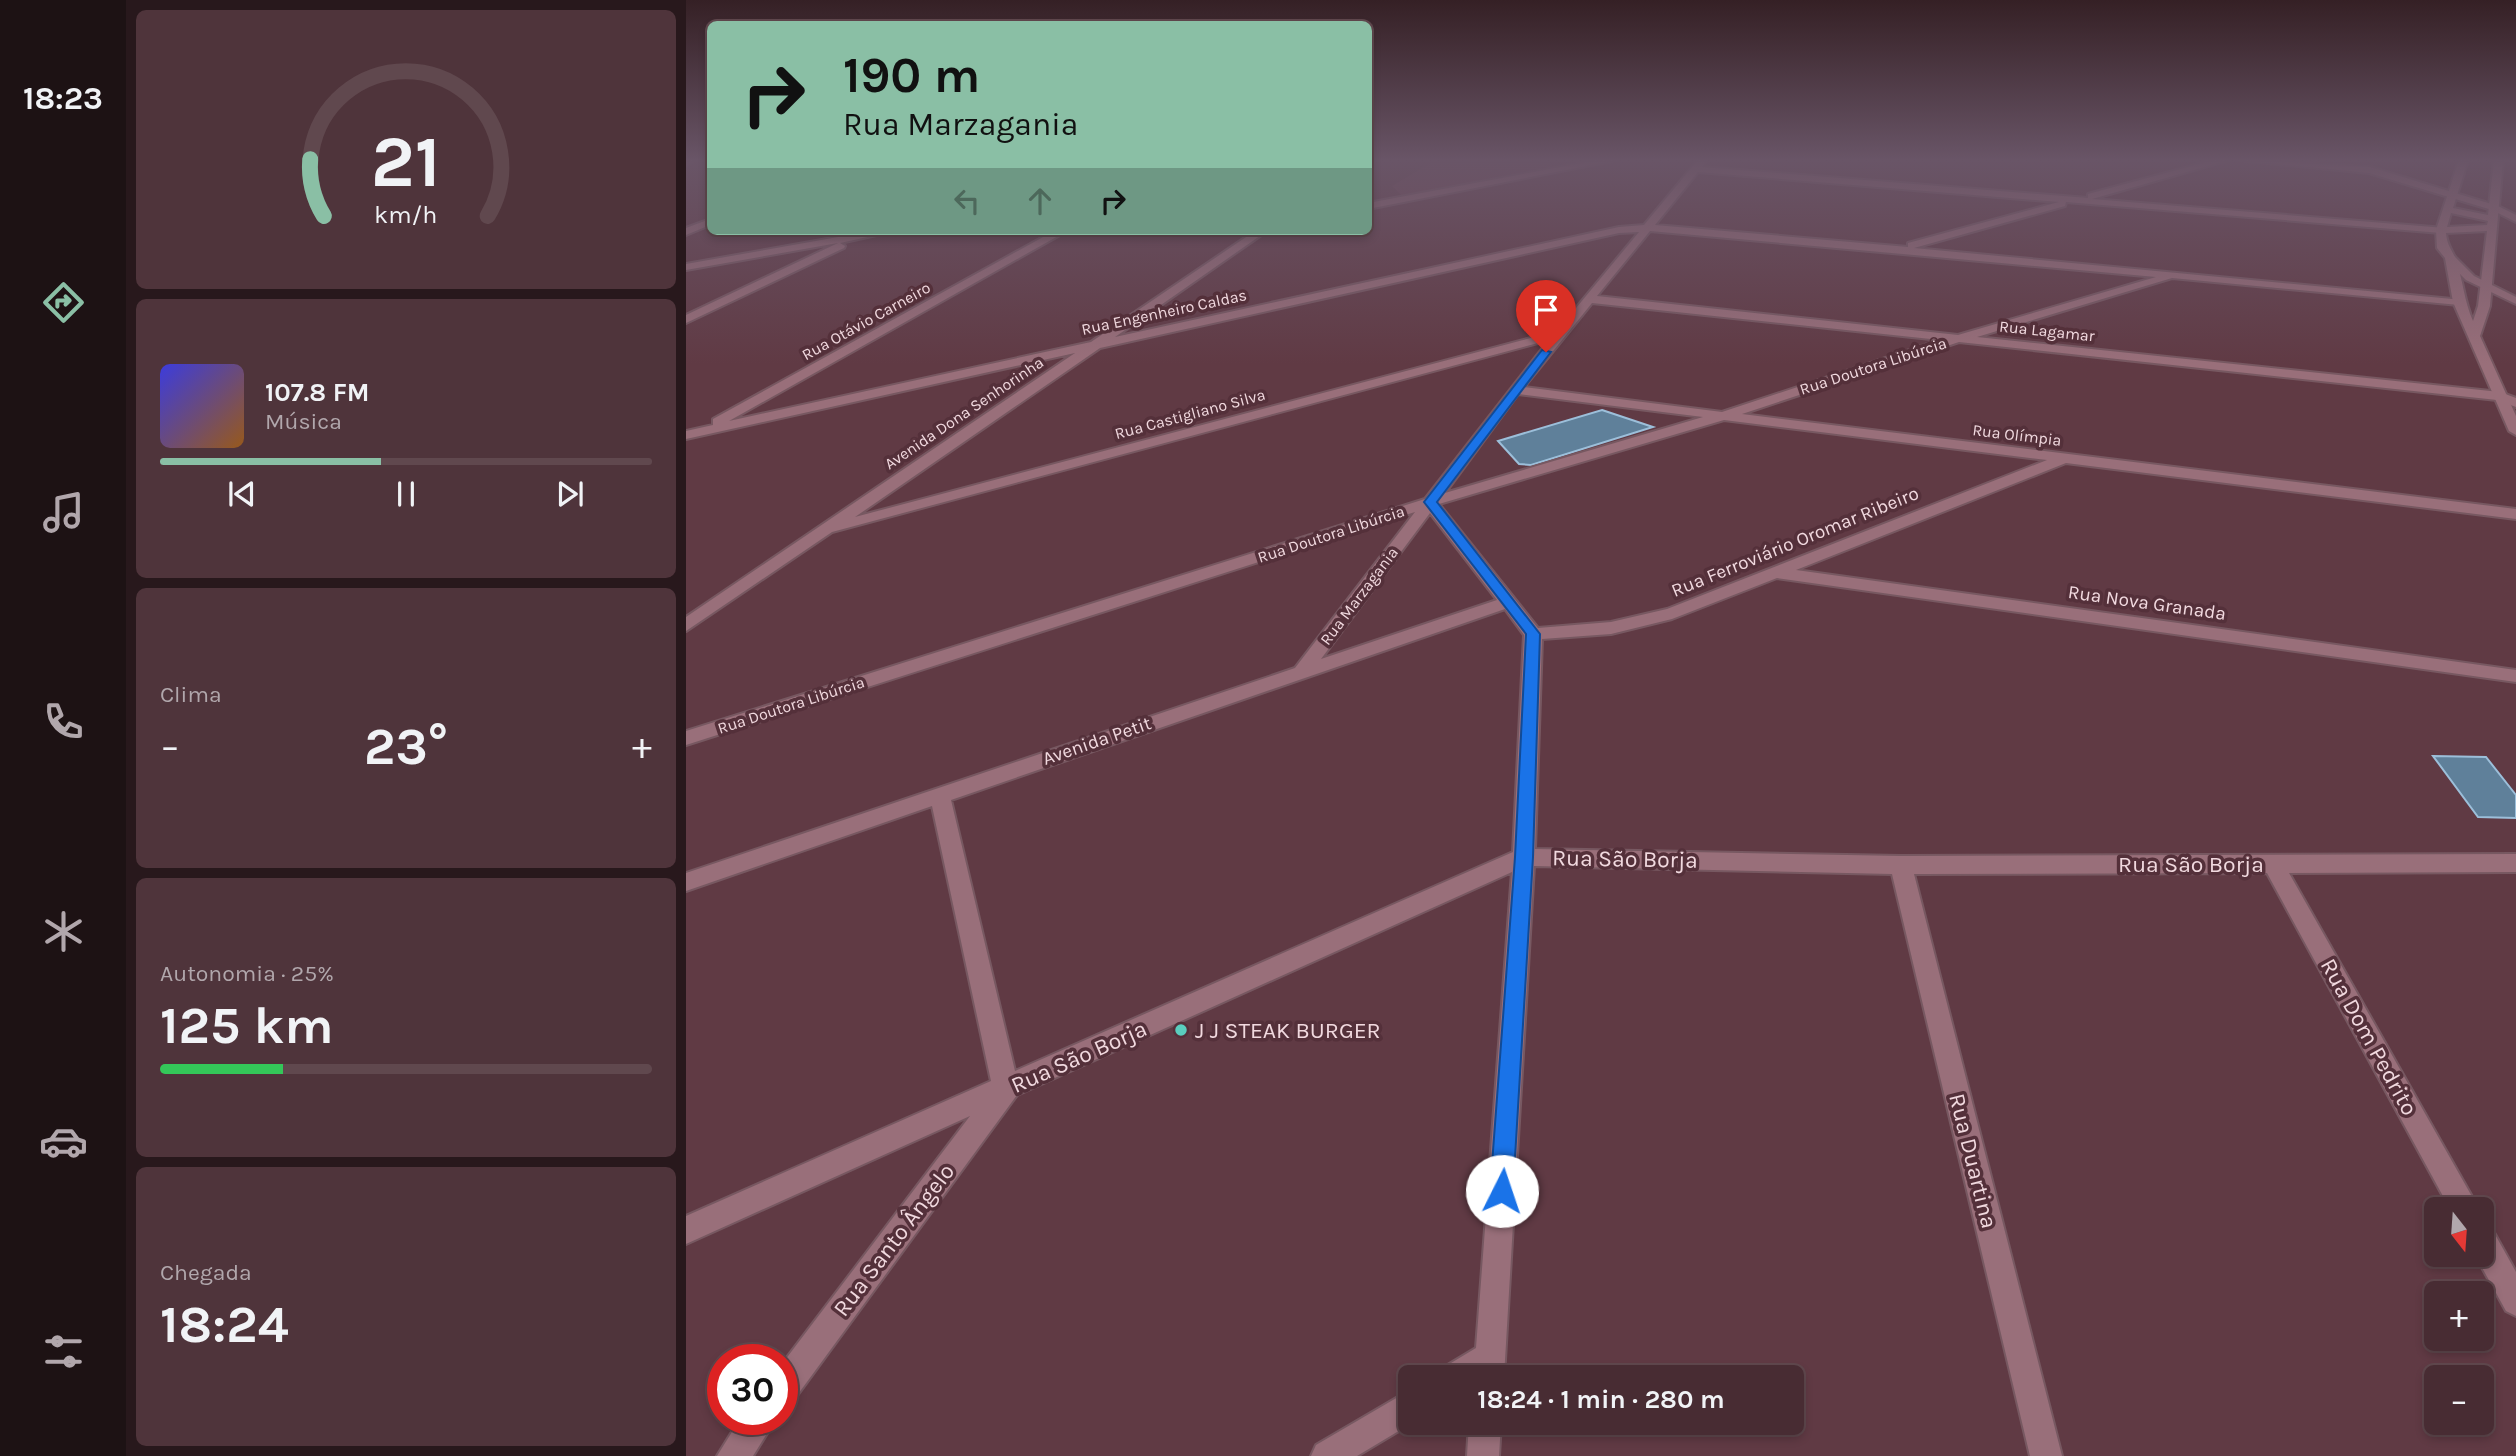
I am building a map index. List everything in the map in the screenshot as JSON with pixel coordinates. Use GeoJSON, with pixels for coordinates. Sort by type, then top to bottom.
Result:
{"type":"FeatureCollection","features":[{"type":"Feature","properties":{"kind":"street","name":"Rua Engenheiro Caldas"},"geometry":{"type":"LineString","coordinates":[[690,435],[1101,341],[1586,236],[1650,228],[2179,274],[2459,302]]}},
{"type":"Feature","properties":{"kind":"street","name":"Rua Marzagania"},"geometry":{"type":"LineString","coordinates":[[1303,670],[1515,390],[1650,228]]}},
{"type":"Feature","properties":{"kind":"street"},"geometry":{"type":"LineString","coordinates":[[1898,249],[1975,228]]}},
{"type":"Feature","properties":{"kind":"street"},"geometry":{"type":"LineString","coordinates":[[2416,228],[2473,231],[2478,228]]}},
{"type":"Feature","properties":{"kind":"street"},"geometry":{"type":"LineString","coordinates":[[2475,334],[2484,306],[2493,228]]}},
{"type":"Feature","properties":{"kind":"street"},"geometry":{"type":"LineString","coordinates":[[2441,230],[2442,248],[2470,278],[2516,301]]}},
{"type":"Feature","properties":{"kind":"street"},"geometry":{"type":"LineString","coordinates":[[686,267],[857,235]]}},
{"type":"Feature","properties":{"kind":"street"},"geometry":{"type":"LineString","coordinates":[[686,319],[864,235]]}},
{"type":"Feature","properties":{"kind":"street","name":"Rua Otávio Carneiro"},"geometry":{"type":"LineString","coordinates":[[690,435],[1055,235]]}},
{"type":"Feature","properties":{"kind":"street","name":"Avenida Dona Senhorinha"},"geometry":{"type":"LineString","coordinates":[[686,625],[1256,235]]}},
{"type":"Feature","properties":{"kind":"street"},"geometry":{"type":"LineString","coordinates":[[2450,258],[2459,302],[2516,431]]}},
{"type":"Feature","properties":{"kind":"street","name":"Rua Doutora Libúrcia"},"geometry":{"type":"LineString","coordinates":[[686,738],[1430,502],[1719,417],[1959,338],[2179,274]]}},
{"type":"Feature","properties":{"kind":"street","name":"Rua Lagamar"},"geometry":{"type":"LineString","coordinates":[[1589,299],[2500,396],[2516,403]]}},
{"type":"Feature","properties":{"kind":"street","name":"Rua Castigliano Silva"},"geometry":{"type":"LineString","coordinates":[[827,529],[1562,333]]}},
{"type":"Feature","properties":{"kind":"street","name":"Rua Olímpia"},"geometry":{"type":"LineString","coordinates":[[1515,390],[2516,514]]}},
{"type":"Feature","properties":{"kind":"street","name":"Rua Ferroviário Oromar Ribeiro"},"geometry":{"type":"LineString","coordinates":[[1533,634],[1592,630],[1640,622],[1672,613],[2065,458]]}},
{"type":"Feature","properties":{"kind":"street"},"geometry":{"type":"LineString","coordinates":[[1430,502],[1533,634],[1524,857],[1490,1365]]}},
{"type":"Feature","properties":{"kind":"street","name":"Rua Nova Granada"},"geometry":{"type":"LineString","coordinates":[[1772,572],[2516,676]]}},
{"type":"Feature","properties":{"kind":"street","name":"Avenida Petit"},"geometry":{"type":"LineString","coordinates":[[686,882],[1508,602]]}},
{"type":"Feature","properties":{"kind":"street"},"geometry":{"type":"LineString","coordinates":[[940,795],[1006,1090]]}},
{"type":"Feature","properties":{"kind":"street","name":"Rua São Borja"},"geometry":{"type":"LineString","coordinates":[[686,1230],[1006,1090],[1524,857],[1901,865],[2516,863]]}},
{"type":"Feature","properties":{"kind":"street","name":"Rua Dom Pedrito"},"geometry":{"type":"LineString","coordinates":[[2273,864],[2458,1197]]}},
{"type":"Feature","properties":{"kind":"street","name":"Rua Duartina"},"geometry":{"type":"LineString","coordinates":[[1901,865],[2046,1456]]}},
{"type":"Feature","properties":{"kind":"street","name":"Rua Santo Ângelo"},"geometry":{"type":"LineString","coordinates":[[798,1369],[1006,1090]]}},
{"type":"Feature","properties":{"kind":"street"},"geometry":{"type":"LineString","coordinates":[[2494,1261],[2516,1301]]}},
{"type":"Feature","properties":{"kind":"street"},"geometry":{"type":"LineString","coordinates":[[1327,1456],[1398,1413]]}},
{"type":"Feature","properties":{"kind":"street"},"geometry":{"type":"LineString","coordinates":[[733,1456],[749,1435]]}},
{"type":"Feature","properties":{"kind":"street"},"geometry":{"type":"LineString","coordinates":[[1483,1456],[1484,1435]]}},
{"type":"Feature","properties":{"kind":"building"},"geometry":{"type":"Polygon","coordinates":[[[1602,410],[1653,427],[1531,465],[1519,464],[1498,441],[1602,410]]]}},
{"type":"Feature","properties":{"kind":"building"},"geometry":{"type":"Polygon","coordinates":[[[2433,756],[2486,757],[2516,795],[2516,818],[2478,817],[2433,756]]]}},
{"type":"Feature","properties":{"kind":"place","name":"J J STEAK BURGER"},"geometry":{"type":"Point","coordinates":[1181,1030]}},
{"type":"Feature","properties":{"kind":"route"},"geometry":{"type":"LineString","coordinates":[[1502,1191],[1524,857],[1533,634],[1430,502],[1546,352]]}}]}
